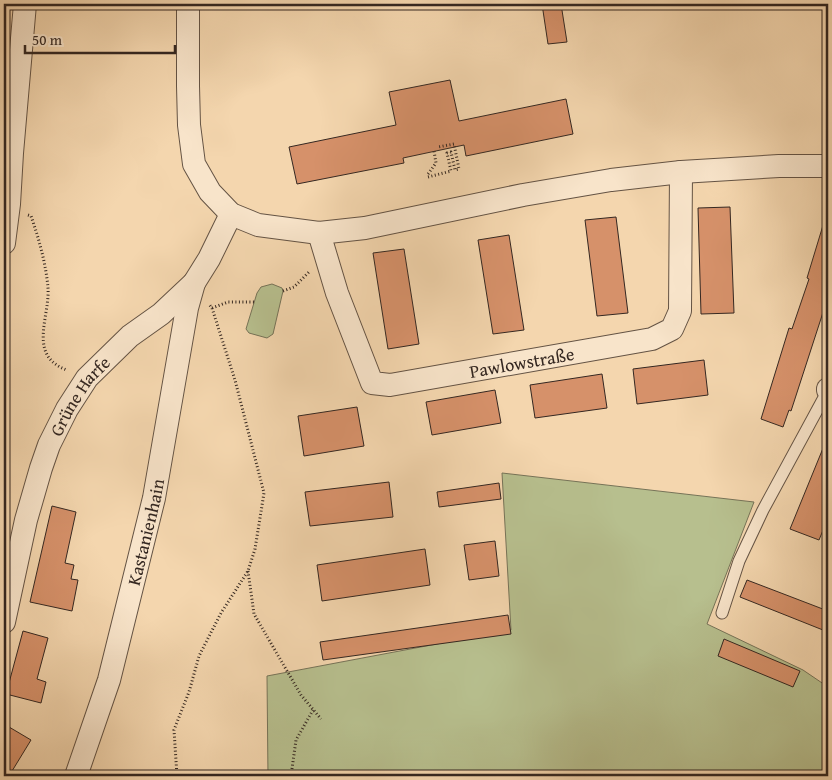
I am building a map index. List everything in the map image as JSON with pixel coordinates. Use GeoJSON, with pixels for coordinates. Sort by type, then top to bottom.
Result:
{"type":"FeatureCollection","features":[{"type":"Feature","properties":{"kind":"street"},"geometry":{"type":"LineString","coordinates":[[4,242],[9,204],[12,52],[25,4]]}},
{"type":"Feature","properties":{"kind":"street"},"geometry":{"type":"LineString","coordinates":[[188,4],[189,125],[194,164],[210,192],[231,214],[258,225],[318,233],[366,228],[523,195],[611,180],[681,172],[779,166],[828,166]]}},
{"type":"Feature","properties":{"kind":"street","name":"Pawlowstraße"},"geometry":{"type":"LineString","coordinates":[[318,233],[337,293],[372,383],[390,385],[652,339],[672,329],[680,311],[681,172]]}},
{"type":"Feature","properties":{"kind":"street","name":"Grüne Harfe"},"geometry":{"type":"LineString","coordinates":[[4,622],[26,520],[41,468],[52,438],[67,409],[87,378],[130,336],[161,314],[194,282],[209,259],[231,214]]}},
{"type":"Feature","properties":{"kind":"street","name":"Kastanienhain"},"geometry":{"type":"LineString","coordinates":[[76,776],[109,680],[154,498],[187,308],[194,282]]}},
{"type":"Feature","properties":{"kind":"lane"},"geometry":{"type":"LineString","coordinates":[[722,613],[743,553],[763,510],[828,389]]}},
{"type":"Feature","properties":{"kind":"path"},"geometry":{"type":"LineString","coordinates":[[434,152],[436,163],[428,175],[451,171],[446,153],[451,152],[455,170],[459,169],[454,144],[438,147]]}},
{"type":"Feature","properties":{"kind":"path"},"geometry":{"type":"LineString","coordinates":[[9,204],[31,216],[39,240],[48,290],[42,335],[48,356],[62,369],[87,378]]}},
{"type":"Feature","properties":{"kind":"path"},"geometry":{"type":"LineString","coordinates":[[283,291],[294,287],[326,257]]}},
{"type":"Feature","properties":{"kind":"path"},"geometry":{"type":"LineString","coordinates":[[178,776],[174,730],[189,692],[199,656],[221,613],[248,571],[255,549],[264,493],[235,380],[212,308],[194,282]]}},
{"type":"Feature","properties":{"kind":"path"},"geometry":{"type":"LineString","coordinates":[[212,308],[228,302],[254,302]]}},
{"type":"Feature","properties":{"kind":"path"},"geometry":{"type":"LineString","coordinates":[[248,571],[254,614],[301,695],[321,720]]}},
{"type":"Feature","properties":{"kind":"path"},"geometry":{"type":"LineString","coordinates":[[291,776],[296,740],[313,710]]}},
{"type":"Feature","properties":{"kind":"green space"},"geometry":{"type":"Polygon","coordinates":[[[272,284],[282,288],[283,291],[273,334],[267,338],[249,333],[246,329],[257,293],[261,287],[272,284]]]}},
{"type":"Feature","properties":{"kind":"green space"},"geometry":{"type":"Polygon","coordinates":[[[502,473],[754,502],[707,624],[803,670],[828,687],[828,776],[268,776],[267,676],[511,630],[502,473]]]}},
{"type":"Feature","properties":{"kind":"building"},"geometry":{"type":"Polygon","coordinates":[[[542,4],[561,4],[567,42],[548,44],[542,4]]]}},
{"type":"Feature","properties":{"kind":"building"},"geometry":{"type":"Polygon","coordinates":[[[450,80],[459,121],[566,99],[573,134],[466,156],[464,145],[403,158],[404,163],[297,184],[289,147],[396,125],[389,92],[450,80]]]}},
{"type":"Feature","properties":{"kind":"building"},"geometry":{"type":"Polygon","coordinates":[[[730,207],[734,313],[701,314],[698,208],[730,207]]]}},
{"type":"Feature","properties":{"kind":"building"},"geometry":{"type":"Polygon","coordinates":[[[616,217],[628,313],[597,316],[585,220],[616,217]]]}},
{"type":"Feature","properties":{"kind":"building"},"geometry":{"type":"Polygon","coordinates":[[[824,222],[828,223],[828,297],[791,411],[789,410],[783,427],[761,419],[789,328],[792,329],[809,279],[807,278],[824,222]]]}},
{"type":"Feature","properties":{"kind":"building"},"geometry":{"type":"Polygon","coordinates":[[[509,235],[524,330],[493,334],[478,240],[509,235]]]}},
{"type":"Feature","properties":{"kind":"building"},"geometry":{"type":"Polygon","coordinates":[[[404,249],[419,344],[388,349],[373,253],[404,249]]]}},
{"type":"Feature","properties":{"kind":"building"},"geometry":{"type":"Polygon","coordinates":[[[704,360],[708,395],[637,404],[633,369],[704,360]]]}},
{"type":"Feature","properties":{"kind":"building"},"geometry":{"type":"Polygon","coordinates":[[[602,374],[607,408],[535,418],[530,385],[602,374]]]}},
{"type":"Feature","properties":{"kind":"building"},"geometry":{"type":"Polygon","coordinates":[[[495,390],[501,423],[432,435],[426,402],[495,390]]]}},
{"type":"Feature","properties":{"kind":"building"},"geometry":{"type":"Polygon","coordinates":[[[357,407],[364,446],[304,456],[298,416],[357,407]]]}},
{"type":"Feature","properties":{"kind":"building"},"geometry":{"type":"Polygon","coordinates":[[[828,436],[828,518],[819,540],[790,529],[828,436]]]}},
{"type":"Feature","properties":{"kind":"building"},"geometry":{"type":"Polygon","coordinates":[[[389,482],[393,517],[310,526],[305,492],[389,482]]]}},
{"type":"Feature","properties":{"kind":"building"},"geometry":{"type":"Polygon","coordinates":[[[499,483],[501,499],[439,507],[437,492],[499,483]]]}},
{"type":"Feature","properties":{"kind":"building"},"geometry":{"type":"Polygon","coordinates":[[[52,506],[76,512],[65,563],[74,565],[71,579],[78,580],[72,611],[30,602],[52,506]]]}},
{"type":"Feature","properties":{"kind":"building"},"geometry":{"type":"Polygon","coordinates":[[[495,541],[499,576],[469,580],[464,545],[495,541]]]}},
{"type":"Feature","properties":{"kind":"building"},"geometry":{"type":"Polygon","coordinates":[[[425,549],[430,585],[322,601],[317,565],[425,549]]]}},
{"type":"Feature","properties":{"kind":"building"},"geometry":{"type":"Polygon","coordinates":[[[747,580],[828,611],[828,632],[740,597],[747,580]]]}},
{"type":"Feature","properties":{"kind":"building"},"geometry":{"type":"Polygon","coordinates":[[[508,615],[511,634],[323,660],[320,642],[508,615]]]}},
{"type":"Feature","properties":{"kind":"building"},"geometry":{"type":"Polygon","coordinates":[[[23,631],[48,638],[37,679],[46,682],[41,703],[6,694],[23,631]]]}},
{"type":"Feature","properties":{"kind":"building"},"geometry":{"type":"Polygon","coordinates":[[[724,639],[800,671],[793,687],[718,656],[724,639]]]}},
{"type":"Feature","properties":{"kind":"building"},"geometry":{"type":"Polygon","coordinates":[[[4,724],[31,740],[9,776],[4,776],[4,724]]]}}]}
